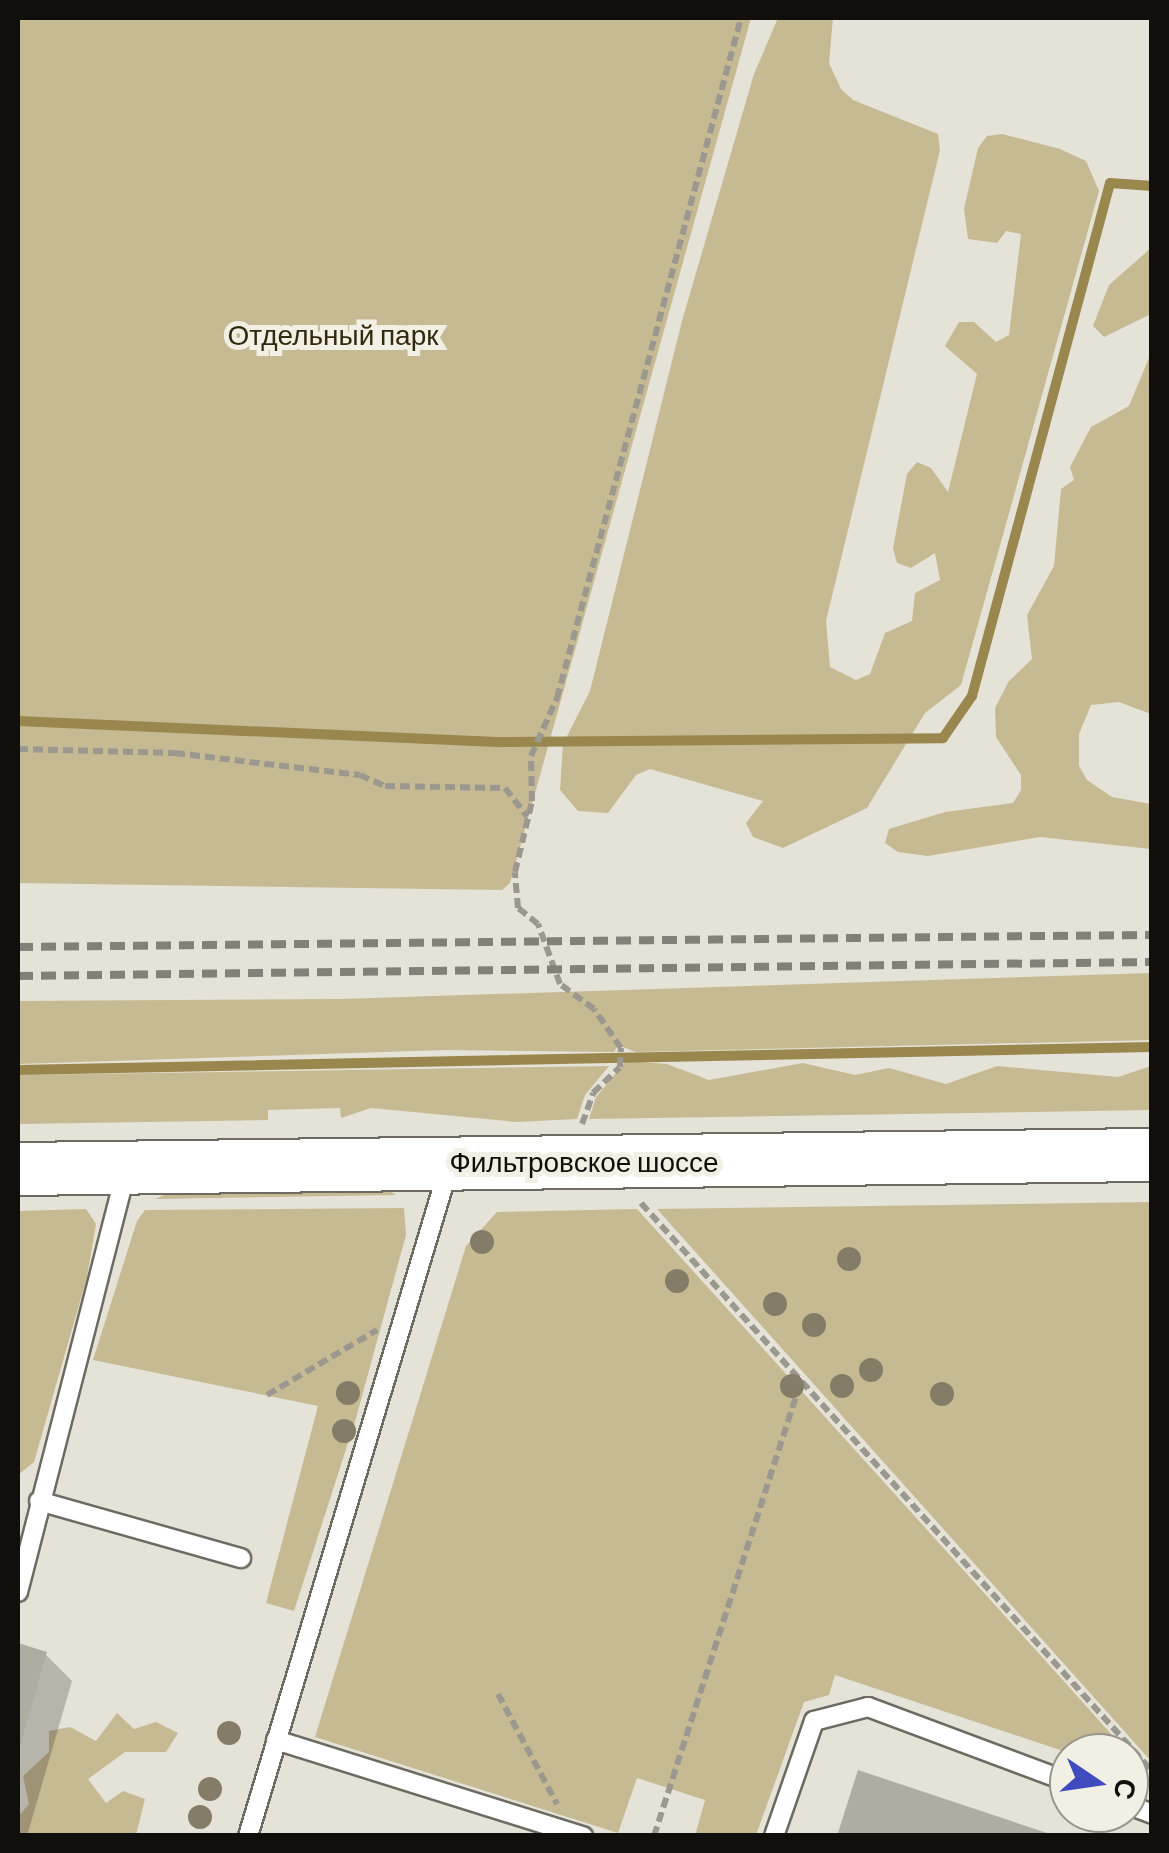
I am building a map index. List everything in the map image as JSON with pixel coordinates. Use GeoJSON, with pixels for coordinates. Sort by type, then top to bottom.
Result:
{"type":"FeatureCollection","features":[{"type":"Feature","properties":{"kind":"main road","name":"Фильтровское шоссе"},"geometry":{"type":"LineString","coordinates":[[18,1169],[1152,1155]]}},
{"type":"Feature","properties":{"kind":"lane"},"geometry":{"type":"LineString","coordinates":[[248,1836],[450,1162]]}},
{"type":"Feature","properties":{"kind":"lane"},"geometry":{"type":"LineString","coordinates":[[18,1592],[39,1501],[122,1204],[126,1167]]}},
{"type":"Feature","properties":{"kind":"lane"},"geometry":{"type":"LineString","coordinates":[[39,1501],[241,1558]]}},
{"type":"Feature","properties":{"kind":"lane"},"geometry":{"type":"LineString","coordinates":[[774,1836],[814,1721],[868,1707],[1049,1775]]}},
{"type":"Feature","properties":{"kind":"lane"},"geometry":{"type":"LineString","coordinates":[[276,1740],[577,1834]]}},
{"type":"Feature","properties":{"kind":"path"},"geometry":{"type":"LineString","coordinates":[[564,1128],[581,1126],[593,1093],[620,1067],[621,1048],[594,1009],[560,984],[538,924],[518,908],[515,872],[527,817],[531,756],[539,726],[556,698],[741,18]]}},
{"type":"Feature","properties":{"kind":"path"},"geometry":{"type":"LineString","coordinates":[[18,749],[175,753],[360,774],[385,786],[505,788],[527,817]]}},
{"type":"Feature","properties":{"kind":"path"},"geometry":{"type":"LineString","coordinates":[[638,1197],[1152,1771]]}},
{"type":"Feature","properties":{"kind":"path"},"geometry":{"type":"LineString","coordinates":[[267,1396],[408,1312]]}},
{"type":"Feature","properties":{"kind":"path"},"geometry":{"type":"LineString","coordinates":[[654,1836],[802,1380]]}},
{"type":"Feature","properties":{"kind":"path"},"geometry":{"type":"LineString","coordinates":[[498,1694],[577,1834]]}},
{"type":"Feature","properties":{"kind":"green space","name":"Отдельный парк"},"geometry":{"type":"Polygon","coordinates":[[[18,18],[751,18],[510,883],[502,890],[18,883],[18,18]]]}},
{"type":"Feature","properties":{"kind":"green space"},"geometry":{"type":"Polygon","coordinates":[[[778,18],[833,18],[829,63],[841,89],[853,100],[938,134],[940,150],[826,621],[830,667],[856,680],[870,674],[885,633],[912,621],[915,593],[940,580],[935,553],[911,568],[897,563],[893,548],[907,474],[917,462],[931,468],[948,492],[977,374],[945,346],[959,322],[974,322],[996,342],[1009,335],[1021,234],[1006,231],[997,243],[968,239],[964,209],[978,148],[987,136],[1002,134],[1060,149],[1086,161],[1099,191],[961,685],[925,713],[867,808],[783,848],[753,837],[746,823],[763,801],[650,769],[636,775],[608,813],[578,811],[560,790],[563,744],[590,691],[682,321],[754,74],[778,18]]]}},
{"type":"Feature","properties":{"kind":"green space"},"geometry":{"type":"Polygon","coordinates":[[[1151,248],[1151,314],[1104,337],[1093,326],[1109,285],[1151,248]]]}},
{"type":"Feature","properties":{"kind":"green space"},"geometry":{"type":"Polygon","coordinates":[[[1151,353],[1151,714],[1119,702],[1091,705],[1079,734],[1079,766],[1087,780],[1112,797],[1151,804],[1151,849],[1040,837],[928,856],[898,852],[885,843],[889,829],[945,812],[1013,803],[1021,790],[1021,775],[996,737],[995,708],[1009,681],[1032,659],[1027,615],[1054,566],[1061,489],[1074,480],[1070,467],[1091,427],[1129,406],[1151,353]]]}},
{"type":"Feature","properties":{"kind":"green space"},"geometry":{"type":"Polygon","coordinates":[[[1151,973],[1151,1040],[636,1052],[618,1045],[614,1052],[445,1050],[18,1064],[18,1001],[342,999],[1151,973]]]}},
{"type":"Feature","properties":{"kind":"green space"},"geometry":{"type":"Polygon","coordinates":[[[626,1061],[667,1064],[709,1080],[803,1063],[855,1075],[889,1068],[946,1084],[997,1066],[1118,1077],[1151,1066],[1151,1110],[589,1119],[596,1097],[626,1061]]]}},
{"type":"Feature","properties":{"kind":"green space"},"geometry":{"type":"Polygon","coordinates":[[[609,1066],[585,1095],[577,1119],[517,1122],[371,1108],[341,1118],[340,1108],[268,1110],[268,1120],[18,1124],[18,1075],[609,1066]]]}},
{"type":"Feature","properties":{"kind":"green space"},"geometry":{"type":"Polygon","coordinates":[[[178,1189],[386,1189],[396,1195],[155,1199],[178,1189]]]}},
{"type":"Feature","properties":{"kind":"green space"},"geometry":{"type":"Polygon","coordinates":[[[1152,1202],[1151,1761],[1149,1733],[1126,1733],[657,1209],[1152,1202]]]}},
{"type":"Feature","properties":{"kind":"green space"},"geometry":{"type":"Polygon","coordinates":[[[404,1208],[406,1235],[356,1418],[294,1611],[266,1603],[318,1406],[93,1360],[137,1221],[145,1210],[404,1208]]]}},
{"type":"Feature","properties":{"kind":"green space"},"geometry":{"type":"Polygon","coordinates":[[[86,1209],[96,1224],[87,1277],[34,1462],[18,1475],[18,1211],[86,1209]]]}},
{"type":"Feature","properties":{"kind":"green space"},"geometry":{"type":"Polygon","coordinates":[[[637,1209],[1110,1733],[1049,1733],[1049,1746],[835,1675],[829,1695],[804,1702],[756,1835],[695,1836],[705,1800],[637,1778],[618,1833],[315,1737],[466,1246],[497,1212],[637,1209]]]}},
{"type":"Feature","properties":{"kind":"green space"},"geometry":{"type":"Polygon","coordinates":[[[117,1713],[134,1729],[156,1722],[178,1733],[166,1752],[125,1752],[88,1779],[106,1803],[123,1791],[145,1799],[136,1835],[18,1835],[18,1817],[29,1804],[23,1776],[49,1752],[49,1731],[70,1727],[96,1741],[117,1713]]]}},
{"type":"Feature","properties":{"kind":"building"},"geometry":{"type":"Polygon","coordinates":[[[18,1643],[47,1652],[19,1750],[18,1749],[18,1643]]]}},
{"type":"Feature","properties":{"kind":"building"},"geometry":{"type":"Polygon","coordinates":[[[858,1770],[1053,1835],[1053,1836],[837,1836],[858,1770]]]}},
{"type":"Feature","properties":{"kind":"waterway"},"geometry":{"type":"LineString","coordinates":[[18,721],[503,742],[943,738],[972,696],[1110,183],[1152,186]]}},
{"type":"Feature","properties":{"kind":"waterway"},"geometry":{"type":"LineString","coordinates":[[18,1070],[1152,1047]]}},
{"type":"Feature","properties":{"kind":"railway"},"geometry":{"type":"LineString","coordinates":[[18,947],[1152,935]]}},
{"type":"Feature","properties":{"kind":"railway"},"geometry":{"type":"LineString","coordinates":[[18,976],[1152,962]]}}]}
